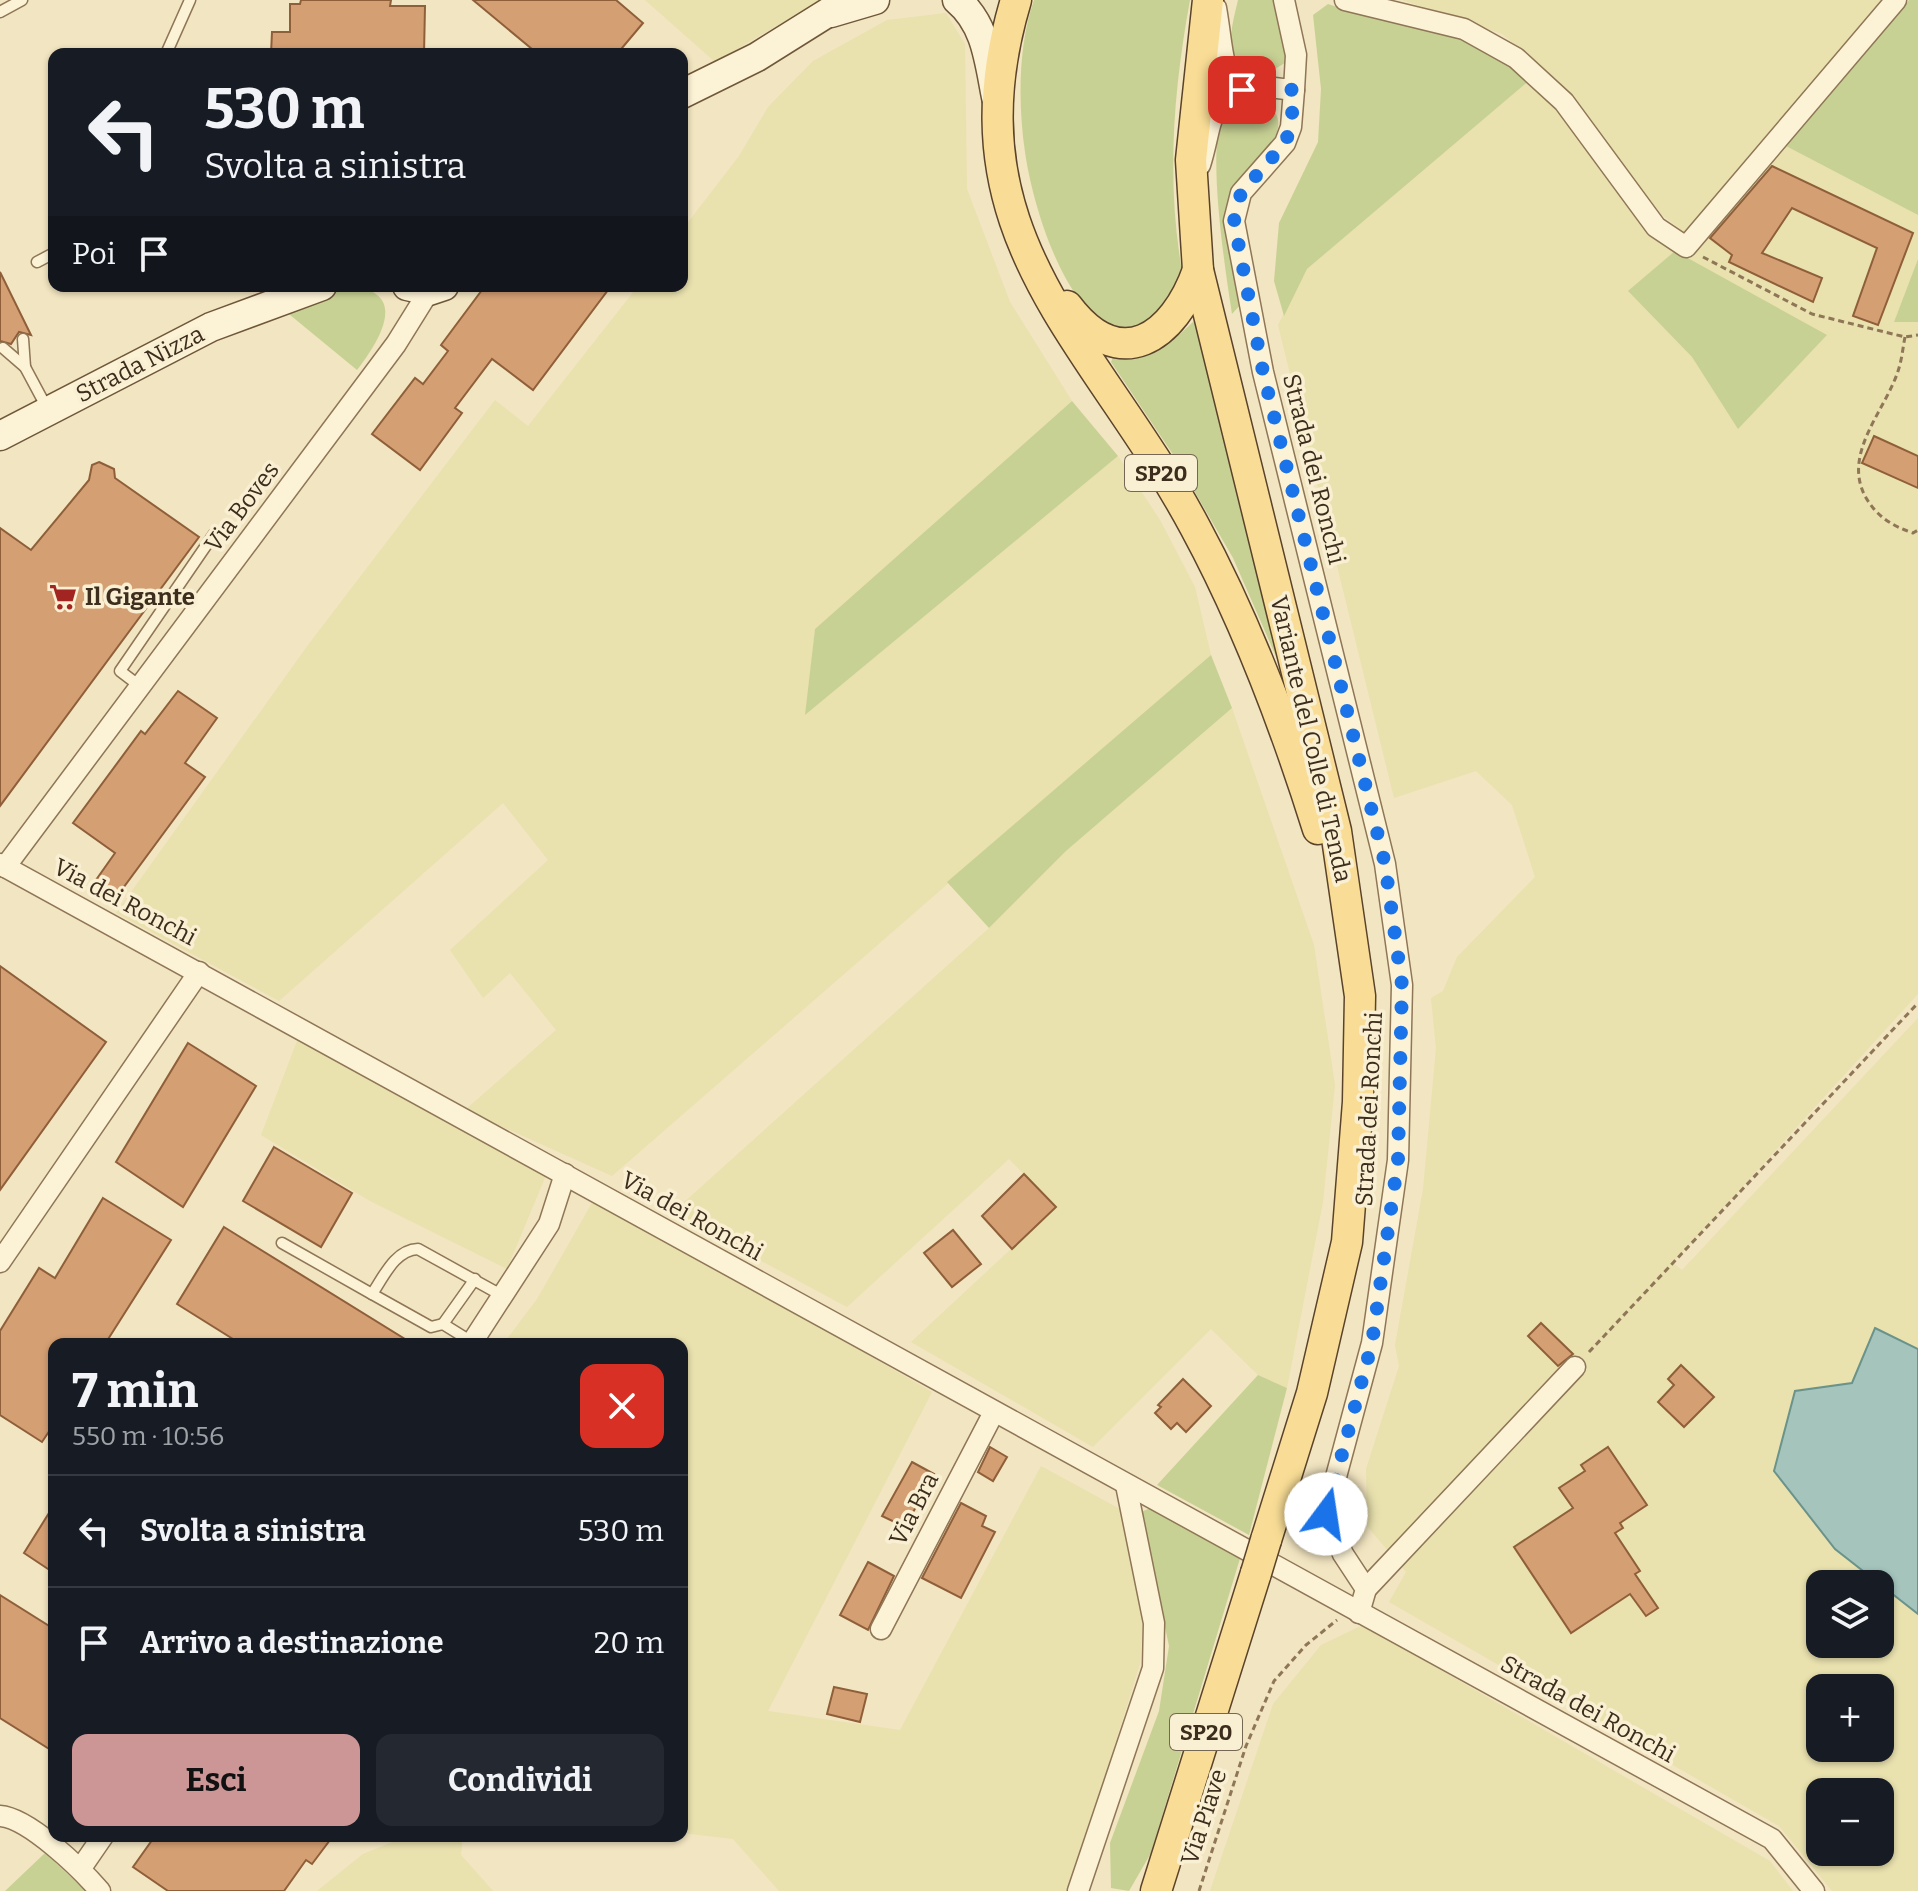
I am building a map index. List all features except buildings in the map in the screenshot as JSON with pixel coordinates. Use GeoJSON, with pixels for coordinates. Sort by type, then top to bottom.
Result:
{"type":"FeatureCollection","features":[{"type":"Feature","properties":{"kind":"main road","name":"SP20"},"geometry":{"type":"LineString","coordinates":[[1016,0],[1002,62],[997,104],[999,163],[1022,243],[1062,323],[1194,525],[1260,659],[1355,949]]}},
{"type":"Feature","properties":{"kind":"main road","name":"Variante del Colle di Tenda"},"geometry":{"type":"LineString","coordinates":[[1156,1891],[1312,1393],[1347,1242],[1358,1102],[1360,996],[1336,831],[1198,270],[1191,160],[1211,0]]}},
{"type":"Feature","properties":{"kind":"main road","name":"SP20"},"geometry":{"type":"LineString","coordinates":[[1022,243],[1073,315],[1108,341],[1143,339],[1166,326],[1188,298],[1198,270]]}},
{"type":"Feature","properties":{"kind":"street"},"geometry":{"type":"LineString","coordinates":[[688,91],[757,57],[837,7],[875,0]]}},
{"type":"Feature","properties":{"kind":"street"},"geometry":{"type":"LineString","coordinates":[[957,0],[977,23],[997,104]]}},
{"type":"Feature","properties":{"kind":"street"},"geometry":{"type":"LineString","coordinates":[[1211,0],[1221,60],[1236,77],[1253,86],[1294,90]]}},
{"type":"Feature","properties":{"kind":"street","name":"Strada dei Ronchi"},"geometry":{"type":"LineString","coordinates":[[1284,0],[1296,55],[1291,127],[1285,143],[1241,193],[1234,221],[1263,372],[1385,864],[1402,985],[1398,1160],[1372,1343],[1326,1514],[1343,1554],[1366,1589]]}},
{"type":"Feature","properties":{"kind":"street"},"geometry":{"type":"LineString","coordinates":[[1345,0],[1464,29],[1516,58],[1564,102],[1656,227],[1686,247],[1896,0]]}},
{"type":"Feature","properties":{"kind":"street"},"geometry":{"type":"LineString","coordinates":[[1193,185],[1208,139],[1212,111],[1227,96],[1253,86]]}},
{"type":"Feature","properties":{"kind":"street","name":"Via Boves"},"geometry":{"type":"LineString","coordinates":[[3,865],[141,687],[396,344],[425,292]]}},
{"type":"Feature","properties":{"kind":"street","name":"Strada Nizza"},"geometry":{"type":"LineString","coordinates":[[0,436],[211,327],[296,293]]}},
{"type":"Feature","properties":{"kind":"street","name":"Via dei Ronchi"},"geometry":{"type":"LineString","coordinates":[[3,865],[1359,1613]]}},
{"type":"Feature","properties":{"kind":"street"},"geometry":{"type":"LineString","coordinates":[[0,1262],[199,972]]}},
{"type":"Feature","properties":{"kind":"street"},"geometry":{"type":"LineString","coordinates":[[475,1338],[549,1224],[565,1174]]}},
{"type":"Feature","properties":{"kind":"street"},"geometry":{"type":"LineString","coordinates":[[1359,1613],[1366,1589],[1575,1367]]}},
{"type":"Feature","properties":{"kind":"street","name":"Via Bra"},"geometry":{"type":"LineString","coordinates":[[881,1629],[994,1412]]}},
{"type":"Feature","properties":{"kind":"street"},"geometry":{"type":"LineString","coordinates":[[1078,1891],[1153,1668],[1154,1623],[1126,1485]]}},
{"type":"Feature","properties":{"kind":"street","name":"Strada dei Ronchi"},"geometry":{"type":"LineString","coordinates":[[1359,1613],[1772,1839],[1814,1891]]}},
{"type":"Feature","properties":{"kind":"street"},"geometry":{"type":"LineString","coordinates":[[0,1816],[21,1823],[81,1868],[100,1891]]}},
{"type":"Feature","properties":{"kind":"street"},"geometry":{"type":"LineString","coordinates":[[81,1868],[99,1842]]}},
{"type":"Feature","properties":{"kind":"lane"},"geometry":{"type":"LineString","coordinates":[[0,12],[22,0]]}},
{"type":"Feature","properties":{"kind":"lane"},"geometry":{"type":"LineString","coordinates":[[169,48],[190,0]]}},
{"type":"Feature","properties":{"kind":"lane"},"geometry":{"type":"LineString","coordinates":[[37,262],[48,256]]}},
{"type":"Feature","properties":{"kind":"lane"},"geometry":{"type":"LineString","coordinates":[[23,339],[25,367]]}},
{"type":"Feature","properties":{"kind":"lane"},"geometry":{"type":"LineString","coordinates":[[3,348],[25,367],[48,411]]}},
{"type":"Feature","properties":{"kind":"lane"},"geometry":{"type":"LineString","coordinates":[[141,687],[120,671],[214,534]]}},
{"type":"Feature","properties":{"kind":"lane"},"geometry":{"type":"LineString","coordinates":[[282,1243],[431,1327],[443,1324],[475,1279]]}},
{"type":"Feature","properties":{"kind":"lane"},"geometry":{"type":"LineString","coordinates":[[372,1294],[406,1250],[418,1249],[504,1297]]}},
{"type":"Feature","properties":{"kind":"lane"},"geometry":{"type":"LineString","coordinates":[[443,1324],[464,1338]]}},
{"type":"Feature","properties":{"kind":"path"},"geometry":{"type":"LineString","coordinates":[[1686,247],[1812,314],[1905,337],[1918,335]]}},
{"type":"Feature","properties":{"kind":"path"},"geometry":{"type":"LineString","coordinates":[[1905,337],[1899,369],[1858,459],[1858,482],[1869,504],[1889,525],[1913,533],[1918,530]]}},
{"type":"Feature","properties":{"kind":"path"},"geometry":{"type":"LineString","coordinates":[[1575,1367],[1918,1003]]}},
{"type":"Feature","properties":{"kind":"path","name":"Via Piave"},"geometry":{"type":"LineString","coordinates":[[1199,1891],[1246,1746],[1274,1681],[1306,1645],[1340,1617],[1359,1613]]}},
{"type":"Feature","properties":{"kind":"shaded area"},"geometry":{"type":"Polygon","coordinates":[[[645,0],[821,0],[715,62],[645,0]]]}},
{"type":"Feature","properties":{"kind":"shaded area"},"geometry":{"type":"Polygon","coordinates":[[[1402,0],[1888,0],[1784,145],[1918,215],[1918,259],[1894,322],[1918,322],[1918,994],[1673,1263],[1682,1270],[1918,1018],[1918,1891],[1832,1891],[1812,1866],[1894,1866],[1894,1778],[1806,1778],[1806,1859],[1779,1826],[1389,1602],[1406,1572],[1367,1526],[1366,1469],[1399,1366],[1395,1345],[1423,1189],[1436,1048],[1431,998],[1443,991],[1457,957],[1535,877],[1512,805],[1476,771],[1394,798],[1278,325],[1307,269],[1531,79],[1560,107],[1652,230],[1688,235],[1662,215],[1573,100],[1532,58],[1502,34],[1402,0]],[[1628,291],[1692,357],[1738,428],[1827,335],[1628,291]]]}},
{"type":"Feature","properties":{"kind":"shaded area"},"geometry":{"type":"Polygon","coordinates":[[[946,13],[965,44],[967,189],[1010,302],[1072,401],[815,629],[806,714],[1118,456],[1160,520],[1195,587],[1211,655],[612,1176],[465,1110],[556,1030],[510,973],[483,998],[450,950],[548,860],[503,803],[279,1001],[116,913],[308,645],[495,400],[528,426],[633,292],[688,292],[688,222],[739,156],[768,107],[813,61],[887,20],[946,13]]]}},
{"type":"Feature","properties":{"kind":"shaded area"},"geometry":{"type":"Polygon","coordinates":[[[1232,708],[1314,945],[1335,1085],[1323,1202],[1287,1388],[1258,1375],[1211,1329],[1093,1447],[911,1342],[1056,1207],[1009,1159],[847,1307],[672,1213],[989,928],[1066,851],[1232,708]]]}},
{"type":"Feature","properties":{"kind":"shaded area"},"geometry":{"type":"Polygon","coordinates":[[[297,1041],[331,1050],[547,1173],[507,1269],[370,1201],[261,1135],[297,1041]]]}},
{"type":"Feature","properties":{"kind":"shaded area"},"geometry":{"type":"Polygon","coordinates":[[[592,1203],[621,1212],[932,1392],[768,1711],[900,1730],[1041,1466],[1120,1509],[1143,1622],[1140,1664],[1069,1891],[779,1891],[733,1839],[688,1834],[688,1338],[508,1338],[537,1299],[592,1203]]]}},
{"type":"Feature","properties":{"kind":"shaded area"},"geometry":{"type":"Polygon","coordinates":[[[1363,1625],[1770,1861],[1793,1891],[1210,1891],[1273,1704],[1321,1645],[1363,1625]]]}},
{"type":"Feature","properties":{"kind":"shaded area"},"geometry":{"type":"Polygon","coordinates":[[[392,1842],[462,1842],[461,1855],[493,1891],[317,1891],[363,1854],[392,1842]]]}},
{"type":"Feature","properties":{"kind":"green space"},"geometry":{"type":"Polygon","coordinates":[[[1034,0],[1190,0],[1179,69],[1173,173],[1183,277],[1149,327],[1119,330],[1099,320],[1082,303],[1067,280],[1043,226],[1029,173],[1021,115],[1022,55],[1034,0]]]}},
{"type":"Feature","properties":{"kind":"green space"},"geometry":{"type":"Polygon","coordinates":[[[1238,0],[1275,0],[1288,43],[1285,63],[1261,77],[1240,62],[1232,45],[1232,25],[1238,0]]]}},
{"type":"Feature","properties":{"kind":"green space"},"geometry":{"type":"Polygon","coordinates":[[[1909,0],[1918,0],[1918,215],[1784,145],[1909,0]]]}},
{"type":"Feature","properties":{"kind":"green space"},"geometry":{"type":"Polygon","coordinates":[[[1328,4],[1471,41],[1496,52],[1531,79],[1307,269],[1284,316],[1274,281],[1279,223],[1318,142],[1321,89],[1313,15],[1328,4]]]}},
{"type":"Feature","properties":{"kind":"green space"},"geometry":{"type":"Polygon","coordinates":[[[1253,98],[1269,106],[1277,117],[1278,128],[1265,154],[1234,187],[1241,304],[1232,314],[1219,212],[1218,133],[1229,110],[1253,98]]]}},
{"type":"Feature","properties":{"kind":"green space"},"geometry":{"type":"Polygon","coordinates":[[[1675,251],[1827,335],[1738,429],[1692,357],[1628,291],[1675,251]]]}},
{"type":"Feature","properties":{"kind":"green space"},"geometry":{"type":"Polygon","coordinates":[[[1918,259],[1918,322],[1894,322],[1918,259]]]}},
{"type":"Feature","properties":{"kind":"green space"},"geometry":{"type":"Polygon","coordinates":[[[328,292],[371,292],[384,304],[385,315],[376,342],[357,370],[284,310],[328,292]]]}},
{"type":"Feature","properties":{"kind":"green space"},"geometry":{"type":"Polygon","coordinates":[[[1197,318],[1288,684],[1233,558],[1174,456],[1111,362],[1115,353],[1140,352],[1160,346],[1197,318]]]}},
{"type":"Feature","properties":{"kind":"green space"},"geometry":{"type":"Polygon","coordinates":[[[1072,401],[1118,456],[805,715],[815,629],[1072,401]]]}},
{"type":"Feature","properties":{"kind":"green space"},"geometry":{"type":"Polygon","coordinates":[[[1211,655],[1232,708],[1066,851],[989,928],[947,882],[1211,655]]]}},
{"type":"Feature","properties":{"kind":"green space"},"geometry":{"type":"Polygon","coordinates":[[[1258,1375],[1287,1388],[1249,1535],[1157,1485],[1258,1375]]]}},
{"type":"Feature","properties":{"kind":"green space"},"geometry":{"type":"Polygon","coordinates":[[[1155,1506],[1241,1555],[1151,1853],[1129,1891],[1111,1888],[1110,1843],[1159,1711],[1169,1646],[1141,1512],[1155,1506]]]}},
{"type":"Feature","properties":{"kind":"green space"},"geometry":{"type":"Polygon","coordinates":[[[45,1853],[86,1891],[5,1891],[45,1853]]]}},
{"type":"Feature","properties":{"kind":"water"},"geometry":{"type":"Polygon","coordinates":[[[1875,1328],[1918,1349],[1918,1614],[1894,1595],[1894,1570],[1862,1570],[1835,1549],[1774,1471],[1795,1391],[1852,1383],[1875,1328]]]}},
{"type":"Feature","properties":{"kind":"place","name":"Il Gigante"},"geometry":{"type":"Point","coordinates":[63,597]}},
{"type":"Feature","properties":{"kind":"route"},"geometry":{"type":"LineString","coordinates":[[1242,90],[1253,86],[1294,90],[1291,127],[1285,143],[1241,193],[1235,207],[1234,221],[1263,372],[1385,864],[1402,985],[1398,1160],[1372,1343],[1326,1514]]}}]}
